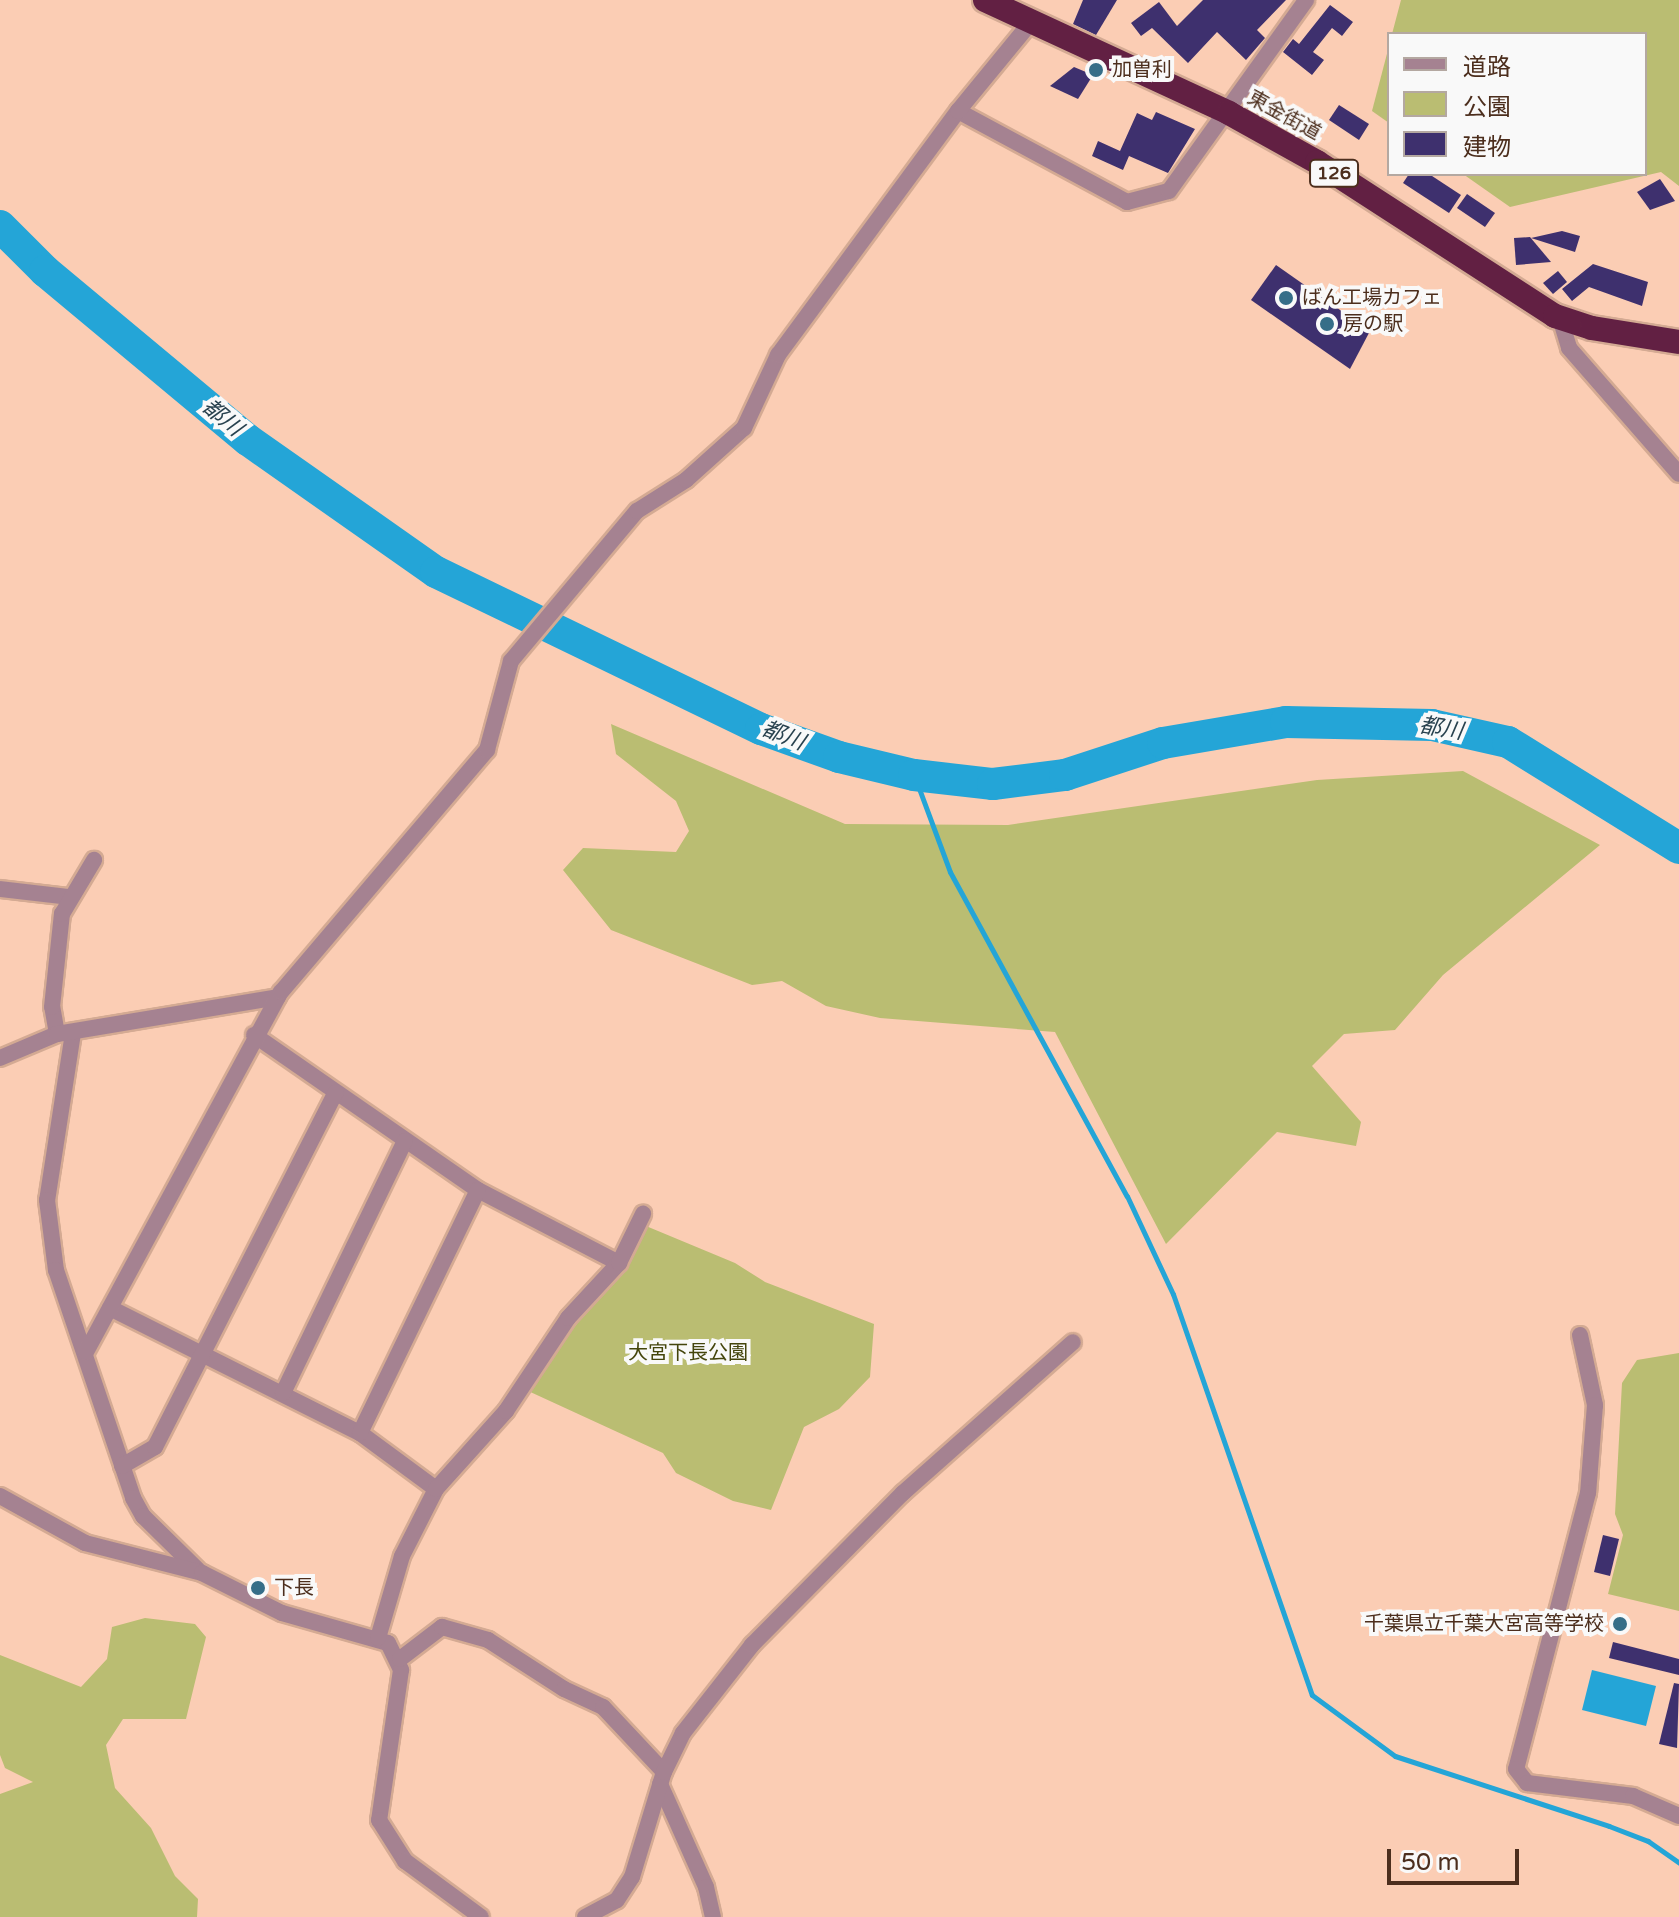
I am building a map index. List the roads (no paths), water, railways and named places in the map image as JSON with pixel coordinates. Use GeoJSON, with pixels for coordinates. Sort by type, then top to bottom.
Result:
{"type":"FeatureCollection","features":[{"type":"Feature","properties":{"kind":"highway","name":"東金街道"},"geometry":{"type":"LineString","coordinates":[[985,0],[1229,113],[1317,162],[1517,295],[1560,318],[1592,328],[1679,342]]}},
{"type":"Feature","properties":{"kind":"street"},"geometry":{"type":"LineString","coordinates":[[958,111],[1127,202],[1169,191],[1229,113],[1306,0]]}},
{"type":"Feature","properties":{"kind":"street"},"geometry":{"type":"LineString","coordinates":[[86,1352],[254,1035],[278,997],[487,750],[511,661],[637,511],[686,480],[744,428],[778,355],[958,111],[1031,22]]}},
{"type":"Feature","properties":{"kind":"street"},"geometry":{"type":"LineString","coordinates":[[1560,318],[1569,348],[1679,474]]}},
{"type":"Feature","properties":{"kind":"street"},"geometry":{"type":"LineString","coordinates":[[94,860],[69,897],[62,914],[52,1007],[65,1034],[47,1216],[56,1270],[122,1466],[143,1516],[202,1573]]}},
{"type":"Feature","properties":{"kind":"street"},"geometry":{"type":"LineString","coordinates":[[0,889],[69,897]]}},
{"type":"Feature","properties":{"kind":"street"},"geometry":{"type":"LineString","coordinates":[[0,1058],[65,1034],[278,997]]}},
{"type":"Feature","properties":{"kind":"street"},"geometry":{"type":"LineString","coordinates":[[254,1035],[478,1190],[619,1263]]}},
{"type":"Feature","properties":{"kind":"street"},"geometry":{"type":"LineString","coordinates":[[122,1466],[155,1447],[336,1092]]}},
{"type":"Feature","properties":{"kind":"street"},"geometry":{"type":"LineString","coordinates":[[283,1393],[405,1141]]}},
{"type":"Feature","properties":{"kind":"street"},"geometry":{"type":"LineString","coordinates":[[360,1433],[478,1190]]}},
{"type":"Feature","properties":{"kind":"street"},"geometry":{"type":"LineString","coordinates":[[378,1638],[402,1556],[436,1489],[506,1411],[568,1318],[619,1263],[643,1214]]}},
{"type":"Feature","properties":{"kind":"street"},"geometry":{"type":"LineString","coordinates":[[110,1308],[360,1433],[436,1489]]}},
{"type":"Feature","properties":{"kind":"street"},"geometry":{"type":"LineString","coordinates":[[1580,1335],[1595,1405],[1596,1442],[1588,1493],[1516,1769],[1527,1783],[1633,1796],[1679,1816]]}},
{"type":"Feature","properties":{"kind":"street"},"geometry":{"type":"LineString","coordinates":[[585,1917],[617,1900],[632,1877],[662,1778],[703,1702],[752,1645],[999,1403],[1073,1342]]}},
{"type":"Feature","properties":{"kind":"street"},"geometry":{"type":"LineString","coordinates":[[0,1496],[85,1543],[202,1573],[282,1613],[378,1638],[400,1659]]}},
{"type":"Feature","properties":{"kind":"street"},"geometry":{"type":"LineString","coordinates":[[481,1917],[405,1861],[379,1820],[400,1659],[442,1627],[488,1640],[564,1689],[603,1707],[662,1778],[706,1887],[713,1917]]}},
{"type":"Feature","properties":{"kind":"water"},"geometry":{"type":"Polygon","coordinates":[[[1592,1670],[1656,1686],[1646,1726],[1582,1710],[1592,1670]]]}},
{"type":"Feature","properties":{"kind":"waterway","name":"都川"},"geometry":{"type":"LineString","coordinates":[[0,226],[45,271],[248,440],[436,572],[761,729],[839,757],[914,775],[993,784],[1065,775],[1163,743],[1286,722],[1432,725],[1508,742],[1679,848]]}},
{"type":"Feature","properties":{"kind":"waterway"},"geometry":{"type":"LineString","coordinates":[[914,775],[950,872],[1127,1196],[1173,1294],[1312,1695],[1395,1756],[1609,1826],[1648,1841],[1679,1863]]}},
{"type":"Feature","properties":{"kind":"place","name":"加曽利"},"geometry":{"type":"Point","coordinates":[1096,70]}},
{"type":"Feature","properties":{"kind":"place","name":"ばん工場カフェ"},"geometry":{"type":"Point","coordinates":[1286,298]}},
{"type":"Feature","properties":{"kind":"place","name":"房の駅"},"geometry":{"type":"Point","coordinates":[1327,324]}},
{"type":"Feature","properties":{"kind":"place","name":"下長"},"geometry":{"type":"Point","coordinates":[258,1588]}},
{"type":"Feature","properties":{"kind":"place","name":"千葉県立千葉大宮高等学校"},"geometry":{"type":"Point","coordinates":[1620,1624]}},
{"type":"Feature","properties":{"kind":"park label","name":"大宮下長公園"},"geometry":{"type":"Point","coordinates":[688,1353]}}]}
